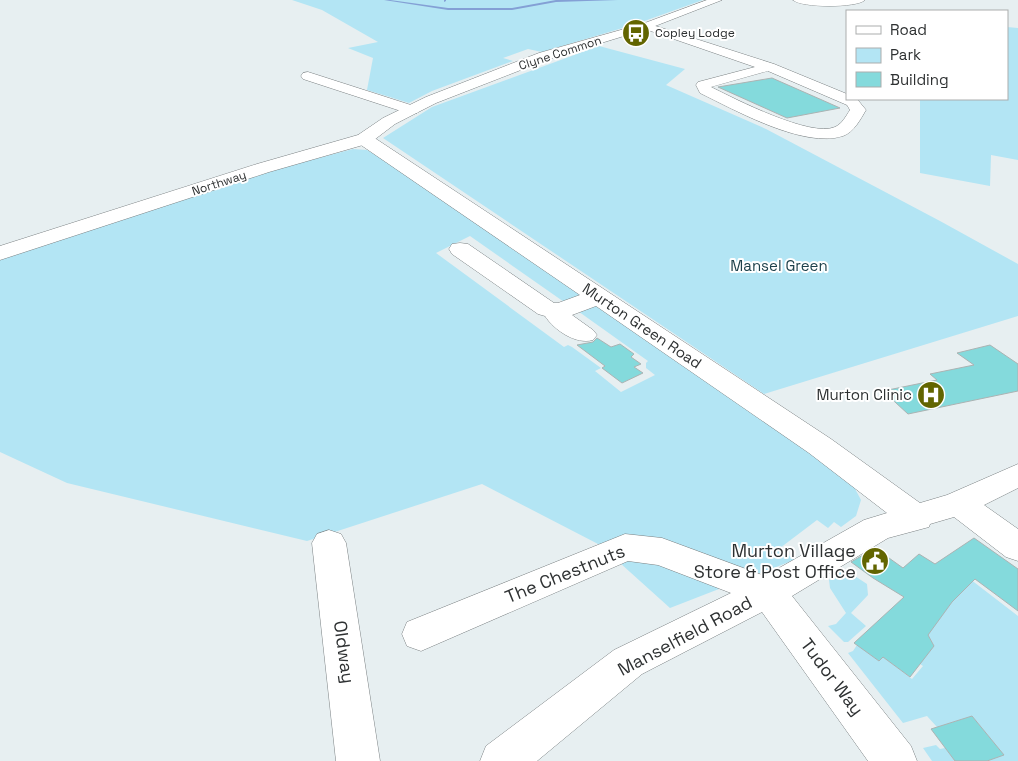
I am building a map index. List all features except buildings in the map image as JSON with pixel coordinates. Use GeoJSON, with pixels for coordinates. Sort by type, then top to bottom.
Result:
{"type":"FeatureCollection","features":[{"type":"Feature","properties":{"kind":"street","name":"Clyne Common"},"geometry":{"type":"LineString","coordinates":[[432,100],[544,56],[646,26],[718,0]]}},
{"type":"Feature","properties":{"kind":"street"},"geometry":{"type":"LineString","coordinates":[[798,0],[833,3],[860,0]]}},
{"type":"Feature","properties":{"kind":"street"},"geometry":{"type":"LineString","coordinates":[[646,26],[842,93]]}},
{"type":"Feature","properties":{"kind":"street"},"geometry":{"type":"LineString","coordinates":[[769,67],[703,85],[705,90],[791,128],[814,134],[836,132],[850,123],[858,110],[850,100]]}},
{"type":"Feature","properties":{"kind":"street"},"geometry":{"type":"LineString","coordinates":[[308,76],[412,110]]}},
{"type":"Feature","properties":{"kind":"street","name":"Northway"},"geometry":{"type":"LineString","coordinates":[[0,253],[263,168],[364,139],[389,121],[432,100]]}},
{"type":"Feature","properties":{"kind":"street","name":"Murton Green Road"},"geometry":{"type":"LineString","coordinates":[[364,139],[820,446],[917,518]]}},
{"type":"Feature","properties":{"kind":"street"},"geometry":{"type":"LineString","coordinates":[[460,249],[547,309],[560,311],[598,297]]}},
{"type":"Feature","properties":{"kind":"street"},"geometry":{"type":"LineString","coordinates":[[560,311],[557,316],[584,335]]}},
{"type":"Feature","properties":{"kind":"street","name":"Manselfield Road"},"geometry":{"type":"LineString","coordinates":[[502,761],[628,662],[768,592],[876,529],[917,518],[959,503],[1018,475]]}},
{"type":"Feature","properties":{"kind":"street"},"geometry":{"type":"LineString","coordinates":[[959,503],[1018,548]]}},
{"type":"Feature","properties":{"kind":"street","name":"Oldway"},"geometry":{"type":"LineString","coordinates":[[329,543],[358,761]]}},
{"type":"Feature","properties":{"kind":"street","name":"The Chestnuts"},"geometry":{"type":"LineString","coordinates":[[421,634],[625,547],[662,552],[768,592]]}},
{"type":"Feature","properties":{"kind":"street","name":"Tudor Way"},"geometry":{"type":"LineString","coordinates":[[768,592],[895,761]]}},
{"type":"Feature","properties":{"kind":"green space"},"geometry":{"type":"Polygon","coordinates":[[[292,0],[703,0],[636,24],[542,52],[528,49],[503,58],[513,61],[432,91],[409,103],[367,90],[373,58],[348,48],[378,42],[322,10],[292,0]]]}},
{"type":"Feature","properties":{"kind":"green space"},"geometry":{"type":"Polygon","coordinates":[[[1008,27],[1018,28],[1018,160],[991,155],[990,186],[920,173],[920,100],[1008,100],[1008,27]]]}},
{"type":"Feature","properties":{"kind":"green space","name":"Mansel Green"},"geometry":{"type":"Polygon","coordinates":[[[599,46],[685,69],[666,85],[766,129],[1018,264],[1018,316],[764,394],[383,138],[432,107],[599,46]]]}},
{"type":"Feature","properties":{"kind":"green space"},"geometry":{"type":"Polygon","coordinates":[[[353,149],[367,150],[379,157],[587,296],[567,304],[470,236],[436,253],[564,347],[568,345],[572,347],[601,368],[595,371],[621,392],[655,375],[646,368],[648,361],[575,309],[596,302],[852,483],[861,500],[856,516],[841,527],[834,522],[828,528],[817,520],[780,548],[794,560],[670,608],[600,545],[482,484],[307,541],[67,483],[0,452],[0,257],[277,169],[353,149]]]}},
{"type":"Feature","properties":{"kind":"green space"},"geometry":{"type":"Polygon","coordinates":[[[844,569],[867,584],[868,595],[851,613],[866,626],[848,642],[844,642],[828,626],[836,624],[846,613],[830,588],[829,580],[844,569]]]}},
{"type":"Feature","properties":{"kind":"green space"},"geometry":{"type":"Polygon","coordinates":[[[966,576],[1018,616],[1018,761],[987,761],[1004,755],[972,716],[937,727],[927,716],[903,723],[848,653],[853,651],[857,645],[879,661],[883,657],[912,679],[923,666],[904,653],[934,646],[931,640],[920,632],[968,586],[966,576]]]}},
{"type":"Feature","properties":{"kind":"green space"},"geometry":{"type":"Polygon","coordinates":[[[936,745],[940,749],[945,748],[955,761],[932,761],[923,748],[936,745]]]}},
{"type":"Feature","properties":{"kind":"waterway"},"geometry":{"type":"LineString","coordinates":[[385,0],[448,9],[512,9],[556,1],[617,0]]}},
{"type":"Feature","properties":{"kind":"place","name":"Copley Lodge"},"geometry":{"type":"Point","coordinates":[636,33]}},
{"type":"Feature","properties":{"kind":"place","name":"Murton Clinic"},"geometry":{"type":"Point","coordinates":[931,395]}},
{"type":"Feature","properties":{"kind":"place","name":"Murton Village Store & Post Office"},"geometry":{"type":"Point","coordinates":[875,561]}}]}
